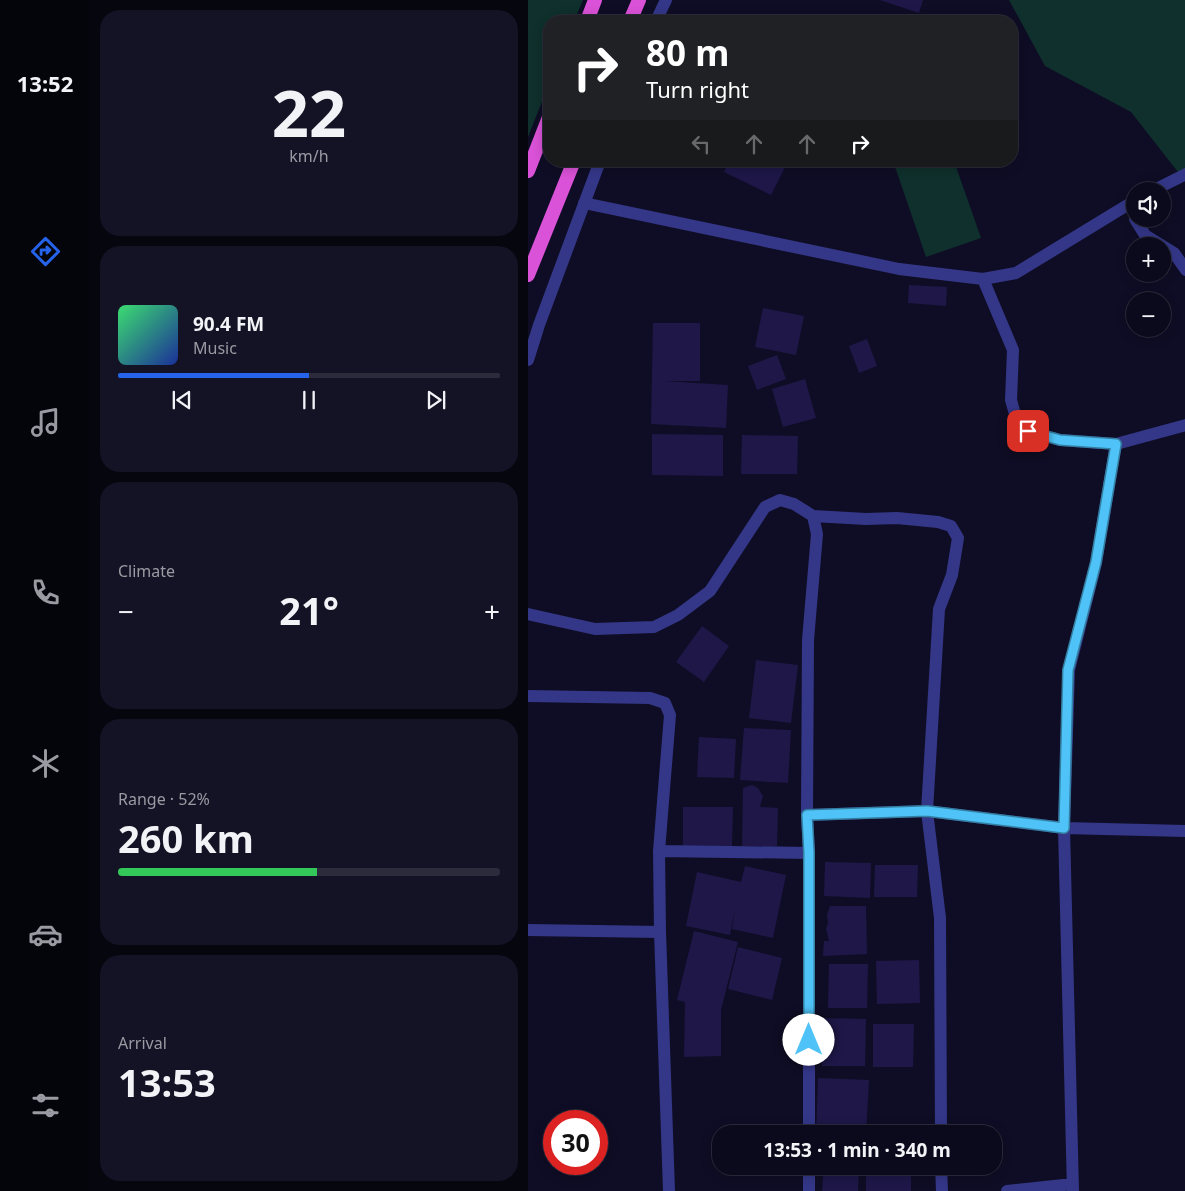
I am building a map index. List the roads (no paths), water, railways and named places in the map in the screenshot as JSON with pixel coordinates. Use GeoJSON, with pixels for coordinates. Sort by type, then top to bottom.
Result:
{"type":"FeatureCollection","features":[{"type":"Feature","properties":{"kind":"highway"},"geometry":{"type":"LineString","coordinates":[[589,15],[595,0]]}},
{"type":"Feature","properties":{"kind":"highway"},"geometry":{"type":"LineString","coordinates":[[633,15],[639,0]]}},
{"type":"Feature","properties":{"kind":"highway"},"geometry":{"type":"LineString","coordinates":[[528,171],[543,132]]}},
{"type":"Feature","properties":{"kind":"highway"},"geometry":{"type":"LineString","coordinates":[[528,275],[572,167]]}},
{"type":"Feature","properties":{"kind":"street"},"geometry":{"type":"LineString","coordinates":[[659,15],[666,0]]}},
{"type":"Feature","properties":{"kind":"street"},"geometry":{"type":"LineString","coordinates":[[528,360],[598,167]]}},
{"type":"Feature","properties":{"kind":"street"},"geometry":{"type":"LineString","coordinates":[[1170,182],[1186,174]]}},
{"type":"Feature","properties":{"kind":"street"},"geometry":{"type":"LineString","coordinates":[[584,203],[899,269],[984,279],[1016,273],[1126,206]]}},
{"type":"Feature","properties":{"kind":"street"},"geometry":{"type":"LineString","coordinates":[[1140,227],[1145,235],[1174,253],[1186,270]]}},
{"type":"Feature","properties":{"kind":"street"},"geometry":{"type":"LineString","coordinates":[[984,279],[1012,350],[1012,400],[1016,418],[1028,431],[1060,440],[1116,444],[1186,425]]}},
{"type":"Feature","properties":{"kind":"street"},"geometry":{"type":"LineString","coordinates":[[1007,1191],[1073,1188],[1064,828],[1068,670],[1096,562],[1116,444]]}},
{"type":"Feature","properties":{"kind":"street"},"geometry":{"type":"LineString","coordinates":[[528,614],[595,629],[654,627],[678,615],[710,591],[765,507],[780,500],[794,504],[812,516],[866,519],[897,518],[938,522],[950,526],[958,538],[952,575],[939,609],[927,811],[940,918],[941,1125]]}},
{"type":"Feature","properties":{"kind":"street"},"geometry":{"type":"LineString","coordinates":[[809,1125],[808,640],[817,534],[812,516]]}},
{"type":"Feature","properties":{"kind":"street"},"geometry":{"type":"LineString","coordinates":[[528,696],[650,698],[664,703],[670,715],[659,851],[669,1191]]}},
{"type":"Feature","properties":{"kind":"street"},"geometry":{"type":"LineString","coordinates":[[807,815],[927,811],[1064,828],[1186,831]]}},
{"type":"Feature","properties":{"kind":"street"},"geometry":{"type":"LineString","coordinates":[[659,851],[809,853]]}},
{"type":"Feature","properties":{"kind":"street"},"geometry":{"type":"LineString","coordinates":[[528,930],[660,932]]}},
{"type":"Feature","properties":{"kind":"street"},"geometry":{"type":"LineString","coordinates":[[809,1175],[809,1191]]}},
{"type":"Feature","properties":{"kind":"street"},"geometry":{"type":"LineString","coordinates":[[941,1175],[942,1191]]}}]}
